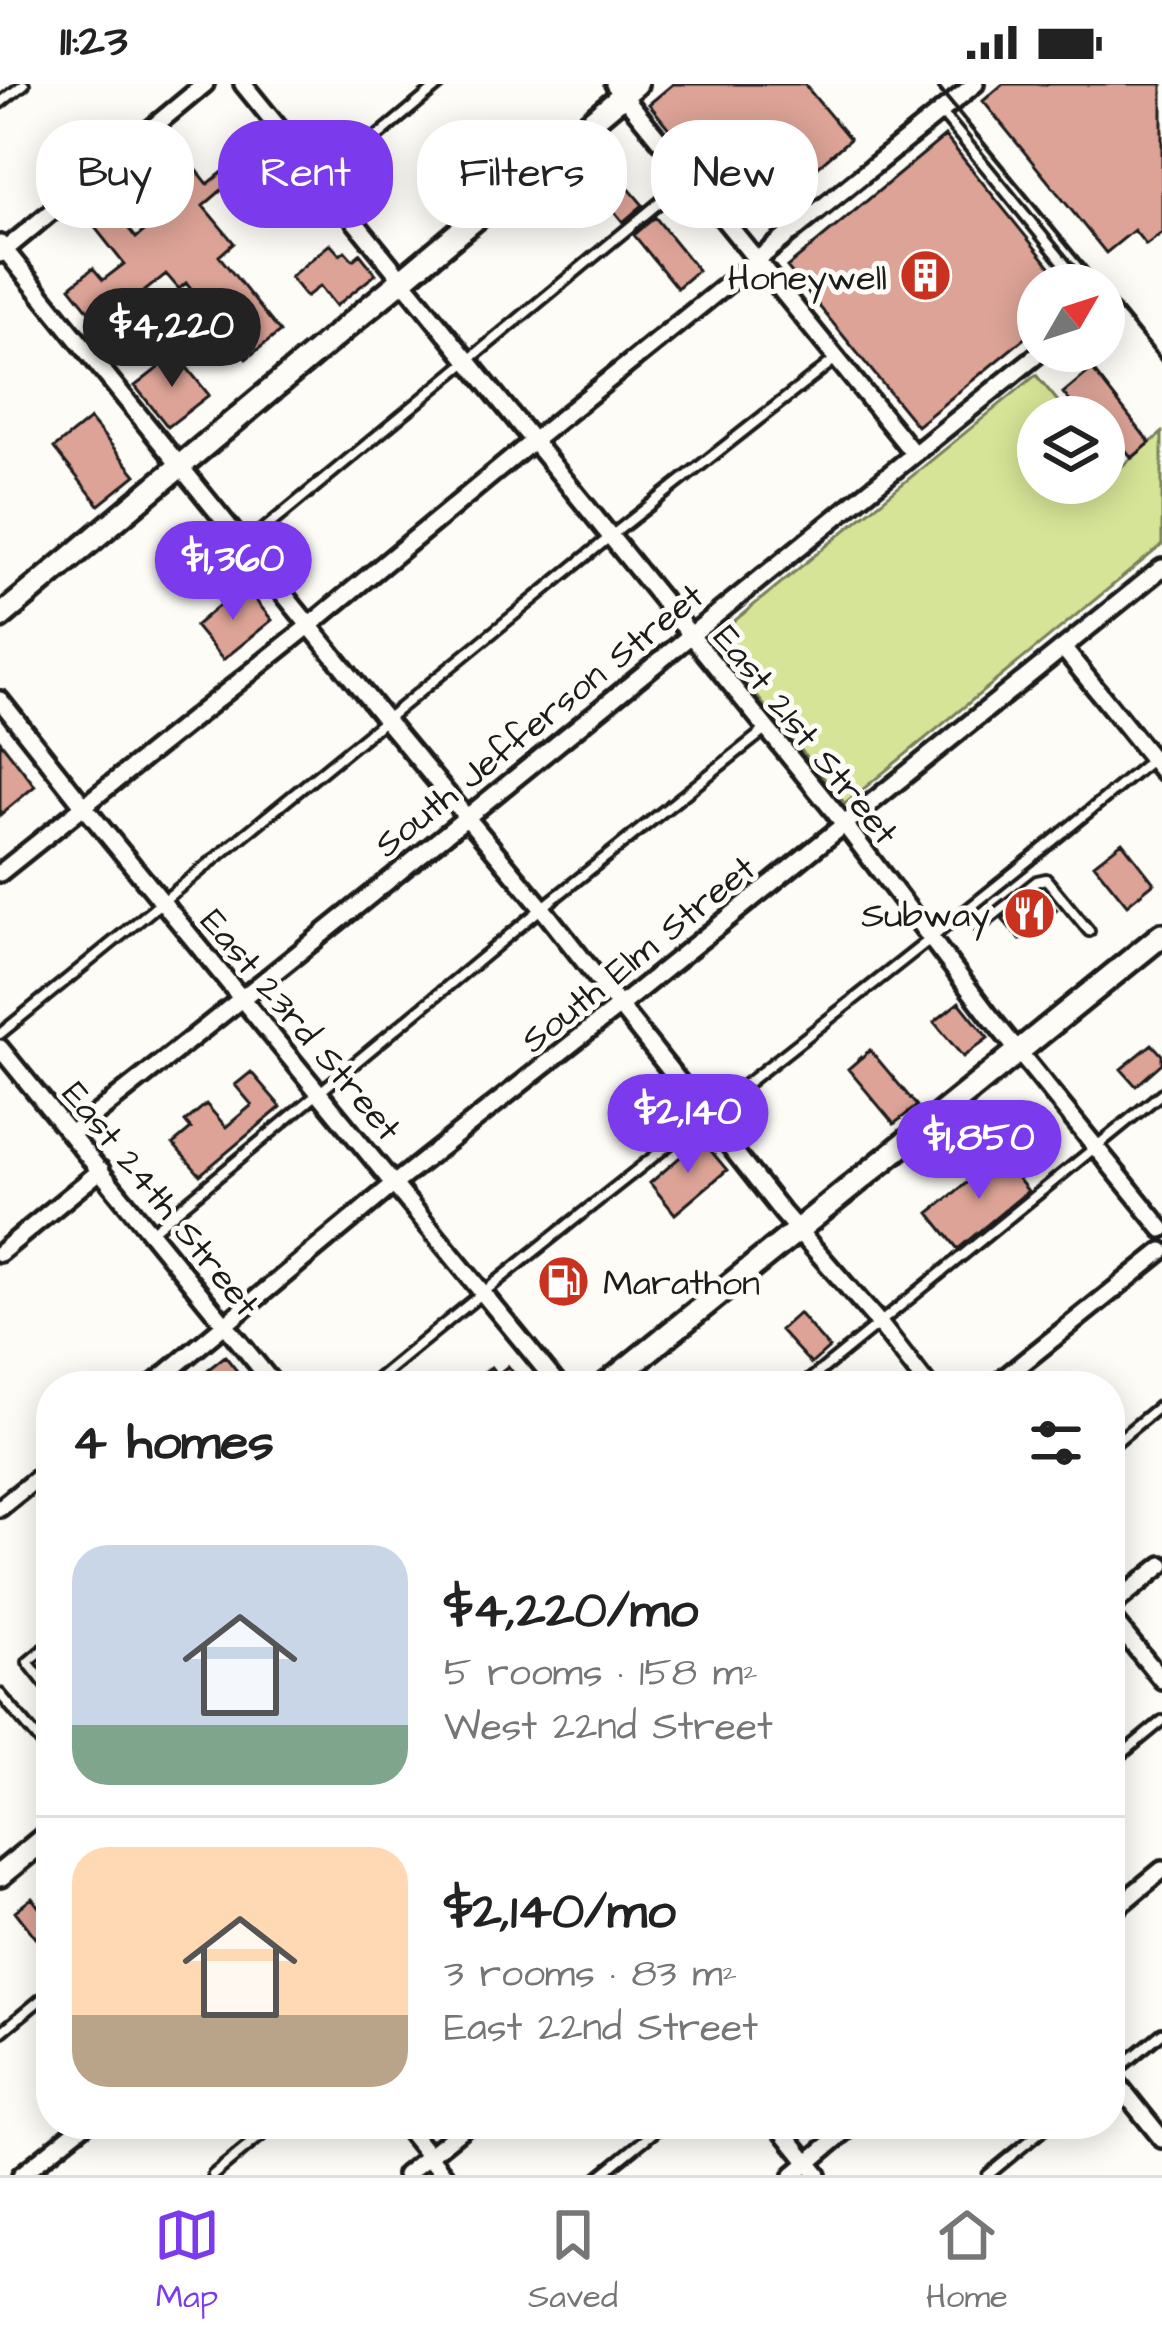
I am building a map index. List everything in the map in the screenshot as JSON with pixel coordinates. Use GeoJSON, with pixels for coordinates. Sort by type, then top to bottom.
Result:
{"type":"FeatureCollection","features":[{"type":"Feature","properties":{"kind":"main road"},"geometry":{"type":"LineString","coordinates":[[0,617],[182,468],[624,88]]}},
{"type":"Feature","properties":{"kind":"main road"},"geometry":{"type":"LineString","coordinates":[[624,1371],[1162,935]]}},
{"type":"Feature","properties":{"kind":"main road"},"geometry":{"type":"LineString","coordinates":[[0,1875],[36,1845]]}},
{"type":"Feature","properties":{"kind":"street"},"geometry":{"type":"LineString","coordinates":[[205,84],[2,249],[916,1371]]}},
{"type":"Feature","properties":{"kind":"street","name":"East 21st Street"},"geometry":{"type":"LineString","coordinates":[[243,84],[272,120]]}},
{"type":"Feature","properties":{"kind":"street"},"geometry":{"type":"LineString","coordinates":[[0,873],[975,84]]}},
{"type":"Feature","properties":{"kind":"street"},"geometry":{"type":"LineString","coordinates":[[624,88],[651,125]]}},
{"type":"Feature","properties":{"kind":"street","name":"East 21st Street"},"geometry":{"type":"LineString","coordinates":[[360,228],[844,825],[1162,1229]]}},
{"type":"Feature","properties":{"kind":"street"},"geometry":{"type":"LineString","coordinates":[[730,228],[914,454]]}},
{"type":"Feature","properties":{"kind":"street","name":"South Jefferson Street"},"geometry":{"type":"LineString","coordinates":[[72,1133],[1017,371]]}},
{"type":"Feature","properties":{"kind":"street","name":"South Elm Street"},"geometry":{"type":"LineString","coordinates":[[169,1371],[394,1184],[1162,568]]}},
{"type":"Feature","properties":{"kind":"street"},"geometry":{"type":"LineString","coordinates":[[1063,648],[1159,760]]}},
{"type":"Feature","properties":{"kind":"street","name":"East 23rd Street"},"geometry":{"type":"LineString","coordinates":[[0,700],[547,1371]]}},
{"type":"Feature","properties":{"kind":"street","name":"East 24th Street"},"geometry":{"type":"LineString","coordinates":[[0,1048],[263,1371]]}},
{"type":"Feature","properties":{"kind":"street"},"geometry":{"type":"LineString","coordinates":[[0,1253],[101,1170]]}},
{"type":"Feature","properties":{"kind":"street"},"geometry":{"type":"LineString","coordinates":[[1013,1371],[1162,1251]]}},
{"type":"Feature","properties":{"kind":"street"},"geometry":{"type":"LineString","coordinates":[[0,1508],[36,1479]]}},
{"type":"Feature","properties":{"kind":"street"},"geometry":{"type":"LineString","coordinates":[[1125,1597],[1162,1564]]}},
{"type":"Feature","properties":{"kind":"street"},"geometry":{"type":"LineString","coordinates":[[1125,1631],[1162,1680]]}},
{"type":"Feature","properties":{"kind":"street"},"geometry":{"type":"LineString","coordinates":[[1125,1900],[1162,1870]]}},
{"type":"Feature","properties":{"kind":"street"},"geometry":{"type":"LineString","coordinates":[[1125,2093],[1162,2139]]}},
{"type":"Feature","properties":{"kind":"street"},"geometry":{"type":"LineString","coordinates":[[22,2175],[66,2139]]}},
{"type":"Feature","properties":{"kind":"street"},"geometry":{"type":"LineString","coordinates":[[415,2139],[444,2175]]}},
{"type":"Feature","properties":{"kind":"street"},"geometry":{"type":"LineString","coordinates":[[405,2175],[449,2139]]}},
{"type":"Feature","properties":{"kind":"street"},"geometry":{"type":"LineString","coordinates":[[789,2139],[813,2169]]}},
{"type":"Feature","properties":{"kind":"street"},"geometry":{"type":"LineString","coordinates":[[793,2175],[813,2169],[840,2139]]}},
{"type":"Feature","properties":{"kind":"lane"},"geometry":{"type":"LineString","coordinates":[[0,103],[24,84]]}},
{"type":"Feature","properties":{"kind":"lane"},"geometry":{"type":"LineString","coordinates":[[393,123],[440,84]]}},
{"type":"Feature","properties":{"kind":"lane"},"geometry":{"type":"LineString","coordinates":[[941,112],[1065,264]]}},
{"type":"Feature","properties":{"kind":"lane"},"geometry":{"type":"LineString","coordinates":[[244,545],[651,209]]}},
{"type":"Feature","properties":{"kind":"lane"},"geometry":{"type":"LineString","coordinates":[[0,1034],[836,358]]}},
{"type":"Feature","properties":{"kind":"lane"},"geometry":{"type":"LineString","coordinates":[[152,1232],[542,908],[766,730]]}},
{"type":"Feature","properties":{"kind":"lane"},"geometry":{"type":"LineString","coordinates":[[387,1371],[1159,760]]}},
{"type":"Feature","properties":{"kind":"lane"},"geometry":{"type":"LineString","coordinates":[[979,927],[1037,881],[1046,879],[1089,931]]}},
{"type":"Feature","properties":{"kind":"lane"},"geometry":{"type":"LineString","coordinates":[[821,1371],[1162,1094]]}},
{"type":"Feature","properties":{"kind":"lane"},"geometry":{"type":"LineString","coordinates":[[1125,1435],[1162,1404]]}},
{"type":"Feature","properties":{"kind":"lane"},"geometry":{"type":"LineString","coordinates":[[0,1694],[36,1736]]}},
{"type":"Feature","properties":{"kind":"lane"},"geometry":{"type":"LineString","coordinates":[[1125,1752],[1162,1721]]}},
{"type":"Feature","properties":{"kind":"lane"},"geometry":{"type":"LineString","coordinates":[[0,2033],[36,2003]]}},
{"type":"Feature","properties":{"kind":"lane"},"geometry":{"type":"LineString","coordinates":[[1125,2063],[1162,2033]]}},
{"type":"Feature","properties":{"kind":"lane"},"geometry":{"type":"LineString","coordinates":[[213,2175],[257,2139]]}},
{"type":"Feature","properties":{"kind":"lane"},"geometry":{"type":"LineString","coordinates":[[601,2175],[645,2139]]}},
{"type":"Feature","properties":{"kind":"lane"},"geometry":{"type":"LineString","coordinates":[[988,2175],[1032,2139]]}},
{"type":"Feature","properties":{"kind":"green space"},"geometry":{"type":"Polygon","coordinates":[[[1036,375],[1054,396],[1017,396],[1017,504],[1125,504],[1125,464],[1162,433],[1162,545],[845,804],[711,640],[1036,375]]]}},
{"type":"Feature","properties":{"kind":"building"},"geometry":{"type":"Polygon","coordinates":[[[673,84],[804,84],[850,139],[818,166],[818,120],[662,120],[649,104],[673,84]]]}},
{"type":"Feature","properties":{"kind":"building"},"geometry":{"type":"Polygon","coordinates":[[[1003,84],[1162,84],[1162,233],[1146,245],[1134,230],[1106,253],[983,101],[1003,84]]]}},
{"type":"Feature","properties":{"kind":"building","name":"Honeywell"},"geometry":{"type":"Polygon","coordinates":[[[945,136],[1048,264],[1017,264],[1017,344],[917,426],[787,267],[945,136]]]}},
{"type":"Feature","properties":{"kind":"building"},"geometry":{"type":"Polygon","coordinates":[[[194,166],[208,184],[218,176],[218,193],[203,206],[234,243],[219,256],[280,332],[246,359],[186,283],[179,289],[166,274],[126,306],[144,329],[119,349],[70,287],[93,268],[103,280],[124,264],[95,228],[128,228],[136,238],[148,228],[194,228],[194,166]]]}},
{"type":"Feature","properties":{"kind":"building"},"geometry":{"type":"Polygon","coordinates":[[[627,186],[643,205],[627,219],[627,186]]]}},
{"type":"Feature","properties":{"kind":"building"},"geometry":{"type":"Polygon","coordinates":[[[651,220],[651,228],[664,228],[698,270],[677,288],[634,235],[651,220]]]}},
{"type":"Feature","properties":{"kind":"building"},"geometry":{"type":"Polygon","coordinates":[[[330,244],[353,260],[360,254],[376,274],[336,306],[320,286],[306,297],[290,277],[330,244]]]}},
{"type":"Feature","properties":{"kind":"building"},"geometry":{"type":"Polygon","coordinates":[[[176,354],[209,395],[168,427],[135,386],[176,354]]]}},
{"type":"Feature","properties":{"kind":"building"},"geometry":{"type":"Polygon","coordinates":[[[1094,372],[1113,396],[1065,396],[1063,393],[1094,372]]]}},
{"type":"Feature","properties":{"kind":"building"},"geometry":{"type":"Polygon","coordinates":[[[1125,411],[1150,443],[1132,458],[1125,449],[1125,411]]]}},
{"type":"Feature","properties":{"kind":"building"},"geometry":{"type":"Polygon","coordinates":[[[90,419],[136,475],[99,505],[54,448],[90,419]]]}},
{"type":"Feature","properties":{"kind":"building"},"geometry":{"type":"Polygon","coordinates":[[[243,585],[272,620],[223,660],[195,626],[243,585]]]}},
{"type":"Feature","properties":{"kind":"building"},"geometry":{"type":"Polygon","coordinates":[[[0,741],[35,786],[0,815],[0,741]]]}},
{"type":"Feature","properties":{"kind":"building"},"geometry":{"type":"Polygon","coordinates":[[[1122,842],[1154,883],[1127,905],[1094,864],[1122,842]]]}},
{"type":"Feature","properties":{"kind":"building","name":"Subway"},"geometry":{"type":"Polygon","coordinates":[[[1039,890],[1057,910],[1020,940],[1002,919],[1039,890]]]}},
{"type":"Feature","properties":{"kind":"building"},"geometry":{"type":"Polygon","coordinates":[[[959,1002],[988,1038],[963,1057],[934,1022],[959,1002]]]}},
{"type":"Feature","properties":{"kind":"building"},"geometry":{"type":"Polygon","coordinates":[[[1152,1044],[1162,1055],[1162,1063],[1136,1086],[1121,1069],[1152,1044]]]}},
{"type":"Feature","properties":{"kind":"building"},"geometry":{"type":"Polygon","coordinates":[[[870,1050],[917,1106],[894,1124],[848,1069],[870,1050]]]}},
{"type":"Feature","properties":{"kind":"building"},"geometry":{"type":"Polygon","coordinates":[[[251,1072],[281,1107],[200,1175],[173,1144],[191,1129],[185,1122],[206,1104],[226,1127],[252,1105],[235,1085],[251,1072]]]}},
{"type":"Feature","properties":{"kind":"building"},"geometry":{"type":"Polygon","coordinates":[[[748,1093],[761,1109],[737,1129],[723,1112],[748,1093]]]}},
{"type":"Feature","properties":{"kind":"building"},"geometry":{"type":"Polygon","coordinates":[[[701,1139],[727,1170],[675,1214],[650,1183],[701,1139]]]}},
{"type":"Feature","properties":{"kind":"building"},"geometry":{"type":"Polygon","coordinates":[[[1000,1156],[1028,1191],[958,1249],[929,1213],[1000,1156]]]}},
{"type":"Feature","properties":{"kind":"building"},"geometry":{"type":"Polygon","coordinates":[[[799,1313],[829,1348],[811,1364],[780,1330],[799,1313]]]}},
{"type":"Feature","properties":{"kind":"building"},"geometry":{"type":"Polygon","coordinates":[[[225,1356],[237,1371],[206,1371],[225,1356]]]}},
{"type":"Feature","properties":{"kind":"building"},"geometry":{"type":"Polygon","coordinates":[[[32,1898],[36,1938],[15,1911],[32,1898]]]}},
{"type":"Feature","properties":{"kind":"railway"},"geometry":{"type":"LineString","coordinates":[[935,84],[1083,264]]}},
{"type":"Feature","properties":{"kind":"railway"},"geometry":{"type":"LineString","coordinates":[[1125,316],[1162,361]]}},
{"type":"Feature","properties":{"kind":"place","name":"Honeywell"},"geometry":{"type":"Point","coordinates":[926,276]}},
{"type":"Feature","properties":{"kind":"place","name":"Subway"},"geometry":{"type":"Point","coordinates":[1029,913]}},
{"type":"Feature","properties":{"kind":"place","name":"Marathon"},"geometry":{"type":"Point","coordinates":[564,1281]}}]}
